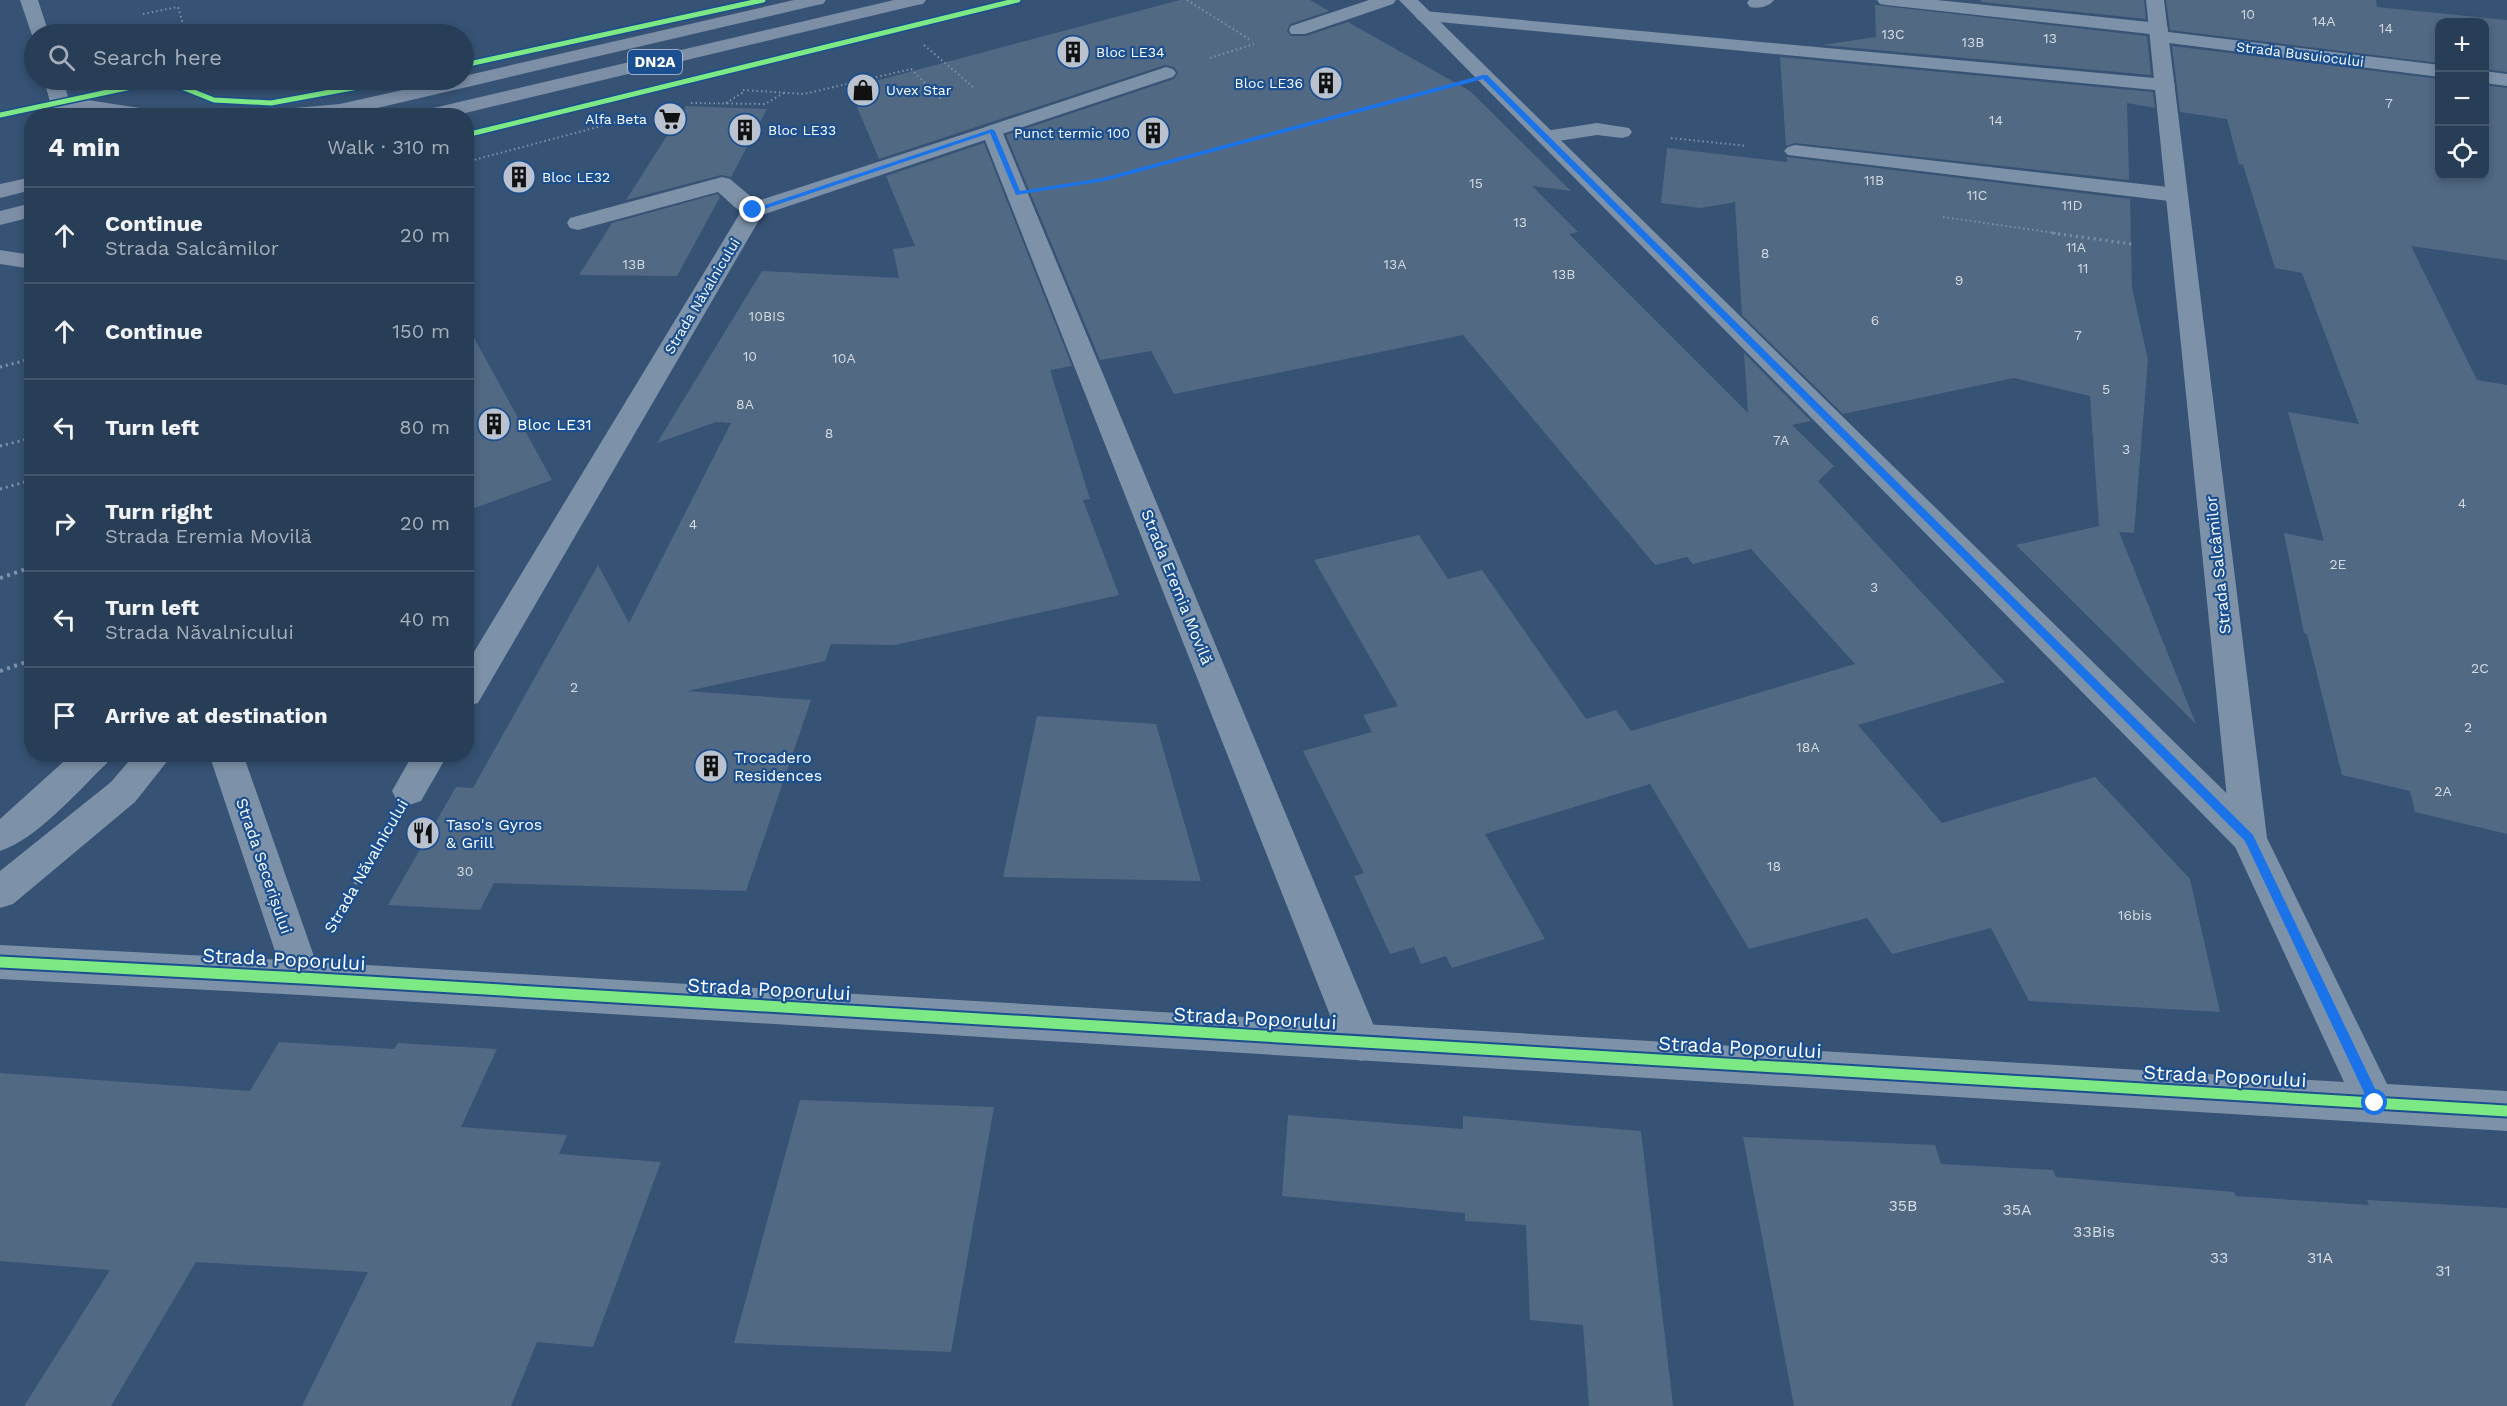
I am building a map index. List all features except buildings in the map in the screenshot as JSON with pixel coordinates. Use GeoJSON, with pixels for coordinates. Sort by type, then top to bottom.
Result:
{"type":"FeatureCollection","features":[{"type":"Feature","properties":{"kind":"main road"},"geometry":{"type":"LineString","coordinates":[[474,79],[817,0]]}},
{"type":"Feature","properties":{"kind":"main road","name":"DN2A"},"geometry":{"type":"LineString","coordinates":[[459,108],[917,0]]}},
{"type":"Feature","properties":{"kind":"main road"},"geometry":{"type":"LineString","coordinates":[[346,108],[424,90]]}},
{"type":"Feature","properties":{"kind":"main road"},"geometry":{"type":"LineString","coordinates":[[341,108],[350,107]]}},
{"type":"Feature","properties":{"kind":"main road"},"geometry":{"type":"LineString","coordinates":[[0,191],[24,185]]}},
{"type":"Feature","properties":{"kind":"main road"},"geometry":{"type":"LineString","coordinates":[[0,218],[24,212]]}},
{"type":"Feature","properties":{"kind":"main road"},"geometry":{"type":"LineString","coordinates":[[0,257],[24,261]]}},
{"type":"Feature","properties":{"kind":"street"},"geometry":{"type":"LineString","coordinates":[[29,0],[37,24]]}},
{"type":"Feature","properties":{"kind":"street"},"geometry":{"type":"LineString","coordinates":[[1298,30],[1387,0]]}},
{"type":"Feature","properties":{"kind":"street","name":"Strada Busuiocului"},"geometry":{"type":"LineString","coordinates":[[1886,0],[2158,22],[2435,70]]}},
{"type":"Feature","properties":{"kind":"street"},"geometry":{"type":"LineString","coordinates":[[1416,8],[2249,838]]}},
{"type":"Feature","properties":{"kind":"street"},"geometry":{"type":"LineString","coordinates":[[1416,8],[2165,85]]}},
{"type":"Feature","properties":{"kind":"street","name":"Strada Salcâmilor"},"geometry":{"type":"LineString","coordinates":[[2158,22],[2249,838],[2375,1103]]}},
{"type":"Feature","properties":{"kind":"street"},"geometry":{"type":"LineString","coordinates":[[578,223],[722,184],[753,210],[1166,73]]}},
{"type":"Feature","properties":{"kind":"street"},"geometry":{"type":"LineString","coordinates":[[2489,78],[2507,80]]}},
{"type":"Feature","properties":{"kind":"street"},"geometry":{"type":"LineString","coordinates":[[57,90],[63,108]]}},
{"type":"Feature","properties":{"kind":"street"},"geometry":{"type":"LineString","coordinates":[[1545,137],[1597,129],[1623,132]]}},
{"type":"Feature","properties":{"kind":"street","name":"Strada Eremia Movilă"},"geometry":{"type":"LineString","coordinates":[[995,130],[1018,194],[1361,1043]]}},
{"type":"Feature","properties":{"kind":"street"},"geometry":{"type":"LineString","coordinates":[[1795,151],[2177,195]]}},
{"type":"Feature","properties":{"kind":"street","name":"Strada Năvalnicului"},"geometry":{"type":"LineString","coordinates":[[474,681],[753,210]]}},
{"type":"Feature","properties":{"kind":"street"},"geometry":{"type":"LineString","coordinates":[[0,837],[17,826],[86,762]]}},
{"type":"Feature","properties":{"kind":"street"},"geometry":{"type":"LineString","coordinates":[[0,893],[123,792],[149,762]]}},
{"type":"Feature","properties":{"kind":"street","name":"Strada Secerișului"},"geometry":{"type":"LineString","coordinates":[[229,762],[302,978]]}},
{"type":"Feature","properties":{"kind":"street","name":"Strada Năvalnicului"},"geometry":{"type":"LineString","coordinates":[[409,791],[426,762]]}},
{"type":"Feature","properties":{"kind":"street","name":"Strada Poporului"},"geometry":{"type":"LineString","coordinates":[[0,962],[302,978],[2507,1111]]}},
{"type":"Feature","properties":{"kind":"path"},"geometry":{"type":"LineString","coordinates":[[1166,73],[1256,43],[1187,0]]}},
{"type":"Feature","properties":{"kind":"path"},"geometry":{"type":"LineString","coordinates":[[143,14],[178,7],[183,24]]}},
{"type":"Feature","properties":{"kind":"path"},"geometry":{"type":"LineString","coordinates":[[917,39],[995,130]]}},
{"type":"Feature","properties":{"kind":"path"},"geometry":{"type":"LineString","coordinates":[[736,90],[804,94],[911,69],[995,130]]}},
{"type":"Feature","properties":{"kind":"path"},"geometry":{"type":"LineString","coordinates":[[1018,194],[1102,180],[1485,77]]}},
{"type":"Feature","properties":{"kind":"path"},"geometry":{"type":"LineString","coordinates":[[725,104],[746,91]]}},
{"type":"Feature","properties":{"kind":"path"},"geometry":{"type":"LineString","coordinates":[[689,103],[765,104],[784,93]]}},
{"type":"Feature","properties":{"kind":"path"},"geometry":{"type":"LineString","coordinates":[[474,160],[643,115]]}},
{"type":"Feature","properties":{"kind":"path"},"geometry":{"type":"LineString","coordinates":[[1623,132],[1795,151]]}},
{"type":"Feature","properties":{"kind":"path"},"geometry":{"type":"LineString","coordinates":[[522,147],[525,151]]}},
{"type":"Feature","properties":{"kind":"path"},"geometry":{"type":"LineString","coordinates":[[1934,216],[2183,252]]}},
{"type":"Feature","properties":{"kind":"path"},"geometry":{"type":"LineString","coordinates":[[0,367],[24,361]]}},
{"type":"Feature","properties":{"kind":"path"},"geometry":{"type":"LineString","coordinates":[[0,446],[24,440]]}},
{"type":"Feature","properties":{"kind":"path"},"geometry":{"type":"LineString","coordinates":[[0,489],[24,482]]}},
{"type":"Feature","properties":{"kind":"path"},"geometry":{"type":"LineString","coordinates":[[0,578],[24,570]]}},
{"type":"Feature","properties":{"kind":"path"},"geometry":{"type":"LineString","coordinates":[[0,671],[24,663]]}},
{"type":"Feature","properties":{"kind":"cycle path"},"geometry":{"type":"LineString","coordinates":[[474,63],[763,0]]}},
{"type":"Feature","properties":{"kind":"cycle path"},"geometry":{"type":"LineString","coordinates":[[474,133],[1018,0]]}},
{"type":"Feature","properties":{"kind":"cycle path"},"geometry":{"type":"LineString","coordinates":[[33,108],[117,90]]}},
{"type":"Feature","properties":{"kind":"cycle path"},"geometry":{"type":"LineString","coordinates":[[189,90],[214,100],[271,103],[342,90]]}},
{"type":"Feature","properties":{"kind":"cycle path"},"geometry":{"type":"LineString","coordinates":[[0,115],[24,110]]}},
{"type":"Feature","properties":{"kind":"cycle path"},"geometry":{"type":"LineString","coordinates":[[0,962],[302,978],[2507,1111]]}},
{"type":"Feature","properties":{"kind":"place","name":"Bloc LE34"},"geometry":{"type":"Point","coordinates":[1073,52]}},
{"type":"Feature","properties":{"kind":"place","name":"Bloc LE36"},"geometry":{"type":"Point","coordinates":[1326,83]}},
{"type":"Feature","properties":{"kind":"place","name":"Uvex Star"},"geometry":{"type":"Point","coordinates":[863,90]}},
{"type":"Feature","properties":{"kind":"place","name":"Alfa Beta"},"geometry":{"type":"Point","coordinates":[670,119]}},
{"type":"Feature","properties":{"kind":"place","name":"Bloc LE33"},"geometry":{"type":"Point","coordinates":[745,130]}},
{"type":"Feature","properties":{"kind":"place","name":"Punct termic 100"},"geometry":{"type":"Point","coordinates":[1153,133]}},
{"type":"Feature","properties":{"kind":"place","name":"Bloc LE32"},"geometry":{"type":"Point","coordinates":[519,177]}},
{"type":"Feature","properties":{"kind":"place","name":"Bloc LE31"},"geometry":{"type":"Point","coordinates":[494,424]}},
{"type":"Feature","properties":{"kind":"place","name":"Trocadero Residences"},"geometry":{"type":"Point","coordinates":[711,766]}},
{"type":"Feature","properties":{"kind":"place","name":"Taso's Gyros & Grill"},"geometry":{"type":"Point","coordinates":[423,833]}},
{"type":"Feature","properties":{"kind":"route"},"geometry":{"type":"LineString","coordinates":[[753,210],[992,131],[1018,194],[1102,180],[1485,77],[2249,838],[2375,1103]]}}]}
